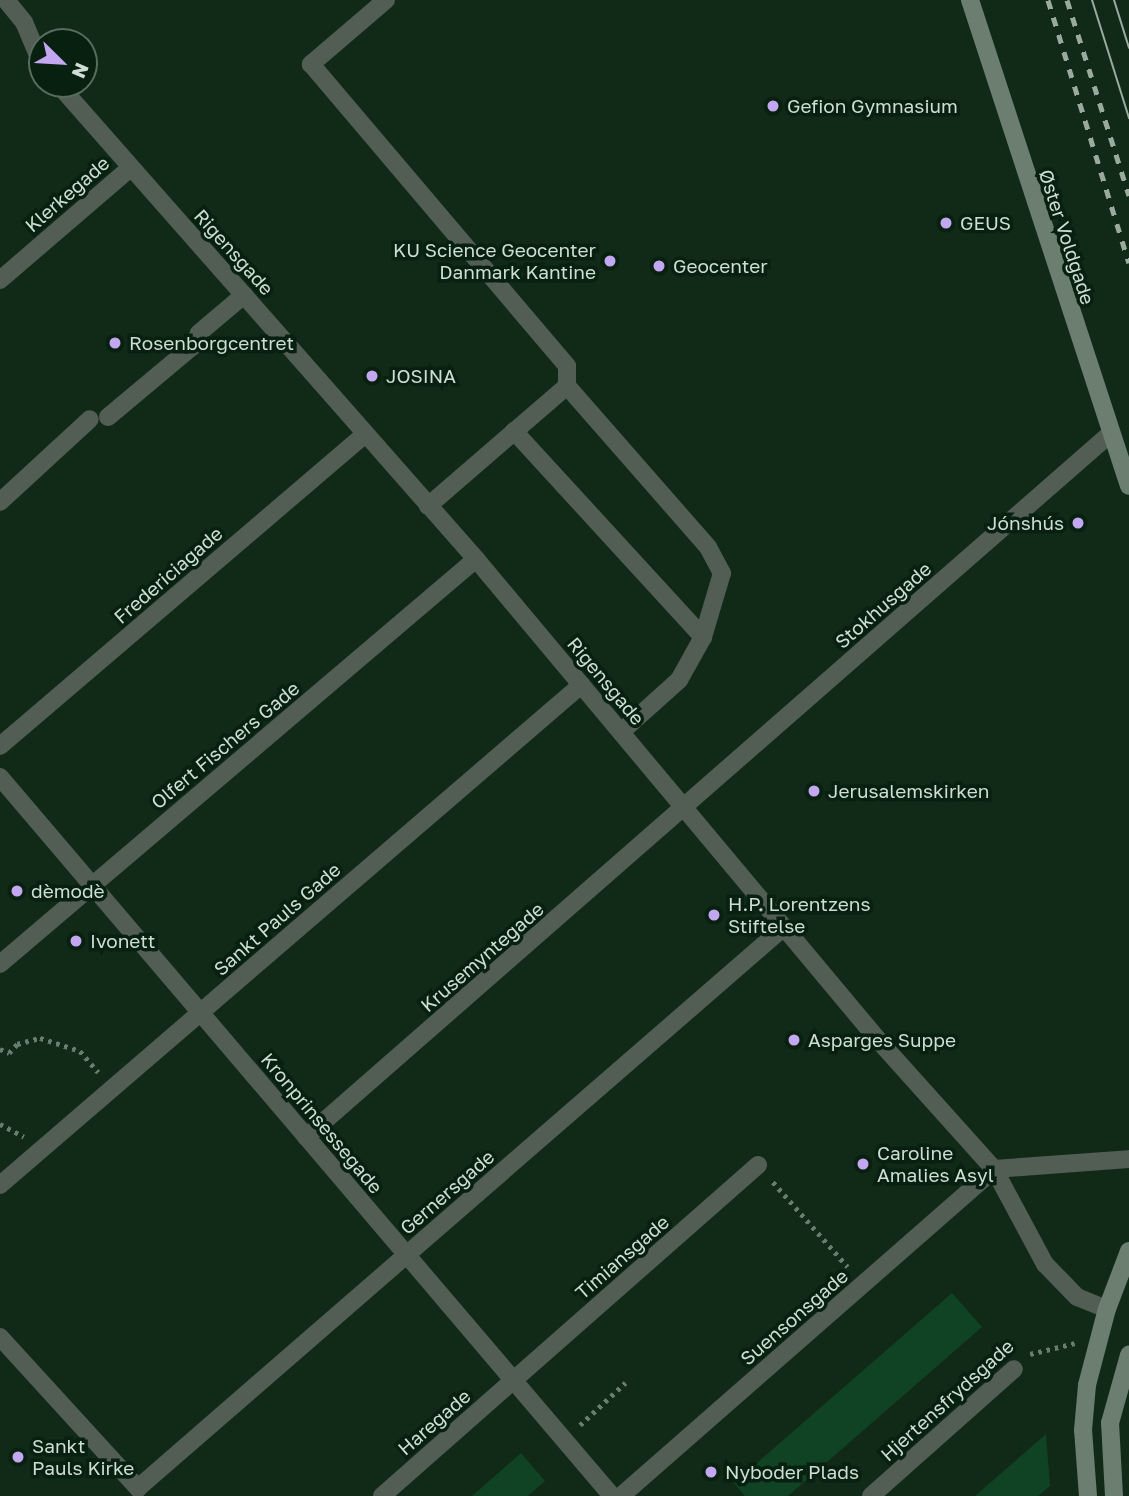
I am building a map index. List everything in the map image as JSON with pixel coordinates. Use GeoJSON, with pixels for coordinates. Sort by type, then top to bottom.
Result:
{"type":"FeatureCollection","features":[{"type":"Feature","properties":{"kind":"street"},"geometry":{"type":"LineString","coordinates":[[6,0],[24,22],[28,32]]}},
{"type":"Feature","properties":{"kind":"street"},"geometry":{"type":"LineString","coordinates":[[386,0],[311,64],[566,366],[567,386],[708,547],[722,573],[703,637],[679,680],[621,732]]}},
{"type":"Feature","properties":{"kind":"street","name":"Øster Voldgade"},"geometry":{"type":"LineString","coordinates":[[970,0],[1129,486]]}},
{"type":"Feature","properties":{"kind":"street","name":"Rigensgade"},"geometry":{"type":"LineString","coordinates":[[70,98],[364,435],[476,559],[784,928],[994,1169],[1045,1265],[1077,1297],[1107,1310]]}},
{"type":"Feature","properties":{"kind":"street","name":"Klerkegade"},"geometry":{"type":"LineString","coordinates":[[0,280],[130,167]]}},
{"type":"Feature","properties":{"kind":"street"},"geometry":{"type":"LineString","coordinates":[[0,502],[99,418],[194,345],[199,333],[244,295]]}},
{"type":"Feature","properties":{"kind":"street"},"geometry":{"type":"LineString","coordinates":[[428,506],[567,386]]}},
{"type":"Feature","properties":{"kind":"street"},"geometry":{"type":"LineString","coordinates":[[514,431],[703,637]]}},
{"type":"Feature","properties":{"kind":"street","name":"Stokhusgade"},"geometry":{"type":"LineString","coordinates":[[684,807],[1110,434]]}},
{"type":"Feature","properties":{"kind":"street","name":"Fredericiagade"},"geometry":{"type":"LineString","coordinates":[[0,746],[364,435]]}},
{"type":"Feature","properties":{"kind":"street","name":"Olfert Fischers Gade"},"geometry":{"type":"LineString","coordinates":[[0,964],[476,559]]}},
{"type":"Feature","properties":{"kind":"street","name":"Sankt Pauls Gade"},"geometry":{"type":"LineString","coordinates":[[0,1185],[581,685]]}},
{"type":"Feature","properties":{"kind":"street","name":"Kronprinsessegade"},"geometry":{"type":"LineString","coordinates":[[0,777],[612,1496]]}},
{"type":"Feature","properties":{"kind":"street","name":"Krusemyntegade"},"geometry":{"type":"LineString","coordinates":[[306,1138],[684,807]]}},
{"type":"Feature","properties":{"kind":"street","name":"Gernersgade"},"geometry":{"type":"LineString","coordinates":[[0,1337],[138,1488],[784,928]]}},
{"type":"Feature","properties":{"kind":"street"},"geometry":{"type":"LineString","coordinates":[[994,1169],[1129,1159]]}},
{"type":"Feature","properties":{"kind":"street","name":"Timiansgade"},"geometry":{"type":"LineString","coordinates":[[513,1381],[758,1166]]}},
{"type":"Feature","properties":{"kind":"street","name":"Suensonsgade"},"geometry":{"type":"LineString","coordinates":[[621,1496],[994,1169]]}},
{"type":"Feature","properties":{"kind":"street"},"geometry":{"type":"LineString","coordinates":[[1088,1496],[1083,1430],[1087,1385],[1107,1310],[1129,1251]]}},
{"type":"Feature","properties":{"kind":"street"},"geometry":{"type":"LineString","coordinates":[[1114,1496],[1110,1423],[1129,1356]]}},
{"type":"Feature","properties":{"kind":"street","name":"Hjertensfrydsgade"},"geometry":{"type":"LineString","coordinates":[[871,1496],[1014,1369]]}},
{"type":"Feature","properties":{"kind":"street","name":"Haregade"},"geometry":{"type":"LineString","coordinates":[[382,1496],[513,1381]]}},
{"type":"Feature","properties":{"kind":"path"},"geometry":{"type":"LineString","coordinates":[[0,1049],[9,1053],[17,1044],[40,1038],[80,1051],[113,1088]]}},
{"type":"Feature","properties":{"kind":"path"},"geometry":{"type":"LineString","coordinates":[[758,1166],[863,1284]]}},
{"type":"Feature","properties":{"kind":"path","name":"Hjertensfrydsgade"},"geometry":{"type":"LineString","coordinates":[[1014,1369],[1032,1351],[1098,1339]]}},
{"type":"Feature","properties":{"kind":"path"},"geometry":{"type":"LineString","coordinates":[[595,1412],[625,1383]]}},
{"type":"Feature","properties":{"kind":"green space"},"geometry":{"type":"Polygon","coordinates":[[[952,1293],[982,1327],[788,1496],[745,1496],[734,1483],[952,1293]]]}},
{"type":"Feature","properties":{"kind":"green space"},"geometry":{"type":"Polygon","coordinates":[[[1046,1434],[1050,1486],[1038,1496],[975,1496],[1046,1434]]]}},
{"type":"Feature","properties":{"kind":"green space"},"geometry":{"type":"Polygon","coordinates":[[[521,1453],[545,1481],[528,1496],[472,1496],[521,1453]]]}},
{"type":"Feature","properties":{"kind":"tram line"},"geometry":{"type":"LineString","coordinates":[[1092,0],[1129,118]]}},
{"type":"Feature","properties":{"kind":"tram line"},"geometry":{"type":"LineString","coordinates":[[1114,0],[1129,48]]}},
{"type":"Feature","properties":{"kind":"railway"},"geometry":{"type":"LineString","coordinates":[[1048,0],[1129,263]]}},
{"type":"Feature","properties":{"kind":"railway"},"geometry":{"type":"LineString","coordinates":[[1067,0],[1129,195]]}},
{"type":"Feature","properties":{"kind":"place","name":"Gefion Gymnasium"},"geometry":{"type":"Point","coordinates":[773,106]}},
{"type":"Feature","properties":{"kind":"place","name":"GEUS"},"geometry":{"type":"Point","coordinates":[946,223]}},
{"type":"Feature","properties":{"kind":"place","name":"KU Science Geocenter Danmark Kantine"},"geometry":{"type":"Point","coordinates":[610,261]}},
{"type":"Feature","properties":{"kind":"place","name":"Geocenter"},"geometry":{"type":"Point","coordinates":[659,266]}},
{"type":"Feature","properties":{"kind":"place","name":"Rosenborgcentret"},"geometry":{"type":"Point","coordinates":[115,343]}},
{"type":"Feature","properties":{"kind":"place","name":"JOSINA"},"geometry":{"type":"Point","coordinates":[372,376]}},
{"type":"Feature","properties":{"kind":"place","name":"Jónshús"},"geometry":{"type":"Point","coordinates":[1078,523]}},
{"type":"Feature","properties":{"kind":"place","name":"Jerusalemskirken"},"geometry":{"type":"Point","coordinates":[814,791]}},
{"type":"Feature","properties":{"kind":"place","name":"dèmodè"},"geometry":{"type":"Point","coordinates":[17,891]}},
{"type":"Feature","properties":{"kind":"place","name":"H.P. Lorentzens Stiftelse"},"geometry":{"type":"Point","coordinates":[714,915]}},
{"type":"Feature","properties":{"kind":"place","name":"Ivonett"},"geometry":{"type":"Point","coordinates":[76,941]}},
{"type":"Feature","properties":{"kind":"place","name":"Asparges Suppe"},"geometry":{"type":"Point","coordinates":[794,1040]}},
{"type":"Feature","properties":{"kind":"place","name":"Caroline Amalies Asyl"},"geometry":{"type":"Point","coordinates":[863,1164]}},
{"type":"Feature","properties":{"kind":"place","name":"Sankt Pauls Kirke"},"geometry":{"type":"Point","coordinates":[18,1457]}},
{"type":"Feature","properties":{"kind":"place","name":"Nyboder Plads"},"geometry":{"type":"Point","coordinates":[711,1472]}}]}
